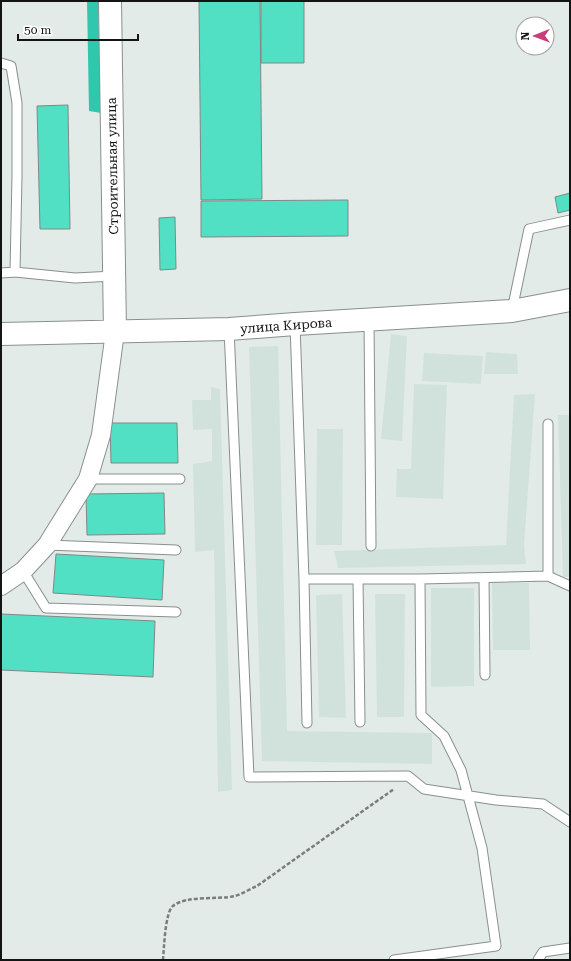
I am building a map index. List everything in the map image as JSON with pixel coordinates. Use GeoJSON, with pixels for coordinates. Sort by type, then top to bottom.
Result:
{"type":"FeatureCollection","features":[{"type":"Feature","properties":{"kind":"street","name":"Строительная улица"},"geometry":{"type":"LineString","coordinates":[[110,1],[115,332]]}},
{"type":"Feature","properties":{"kind":"street","name":"улица Кирова"},"geometry":{"type":"LineString","coordinates":[[1,334],[229,329],[512,311],[570,300]]}},
{"type":"Feature","properties":{"kind":"street"},"geometry":{"type":"LineString","coordinates":[[1,586],[23,571],[47,545],[88,479],[101,435],[115,332]]}},
{"type":"Feature","properties":{"kind":"lane"},"geometry":{"type":"LineString","coordinates":[[1,63],[11,66],[17,103],[18,176],[15,272]]}},
{"type":"Feature","properties":{"kind":"lane"},"geometry":{"type":"LineString","coordinates":[[512,311],[529,229],[570,220]]}},
{"type":"Feature","properties":{"kind":"lane"},"geometry":{"type":"LineString","coordinates":[[1,273],[15,272],[75,278],[114,276]]}},
{"type":"Feature","properties":{"kind":"lane"},"geometry":{"type":"LineString","coordinates":[[369,319],[371,546]]}},
{"type":"Feature","properties":{"kind":"lane"},"geometry":{"type":"LineString","coordinates":[[295,324],[304,579],[307,723]]}},
{"type":"Feature","properties":{"kind":"lane"},"geometry":{"type":"LineString","coordinates":[[229,329],[249,777],[408,776],[424,789],[496,800],[543,804],[570,822]]}},
{"type":"Feature","properties":{"kind":"lane"},"geometry":{"type":"LineString","coordinates":[[548,424],[548,576]]}},
{"type":"Feature","properties":{"kind":"lane"},"geometry":{"type":"LineString","coordinates":[[88,479],[180,480]]}},
{"type":"Feature","properties":{"kind":"lane"},"geometry":{"type":"LineString","coordinates":[[47,545],[176,550]]}},
{"type":"Feature","properties":{"kind":"lane"},"geometry":{"type":"LineString","coordinates":[[23,571],[46,608],[176,612]]}},
{"type":"Feature","properties":{"kind":"lane"},"geometry":{"type":"LineString","coordinates":[[304,579],[420,579],[548,576],[570,586]]}},
{"type":"Feature","properties":{"kind":"lane"},"geometry":{"type":"LineString","coordinates":[[484,578],[485,675]]}},
{"type":"Feature","properties":{"kind":"lane"},"geometry":{"type":"LineString","coordinates":[[358,579],[360,722]]}},
{"type":"Feature","properties":{"kind":"lane"},"geometry":{"type":"LineString","coordinates":[[394,960],[496,946],[482,848],[461,770],[444,736],[421,715],[420,579]]}},
{"type":"Feature","properties":{"kind":"lane"},"geometry":{"type":"LineString","coordinates":[[538,960],[543,952],[570,948]]}},
{"type":"Feature","properties":{"kind":"path"},"geometry":{"type":"LineString","coordinates":[[163,960],[165,931],[169,914],[173,906],[184,900],[234,896],[257,886],[410,778]]}},
{"type":"Feature","properties":{"kind":"shaded area"},"geometry":{"type":"Polygon","coordinates":[[[391,334],[407,336],[402,441],[381,439],[391,334]]]}},
{"type":"Feature","properties":{"kind":"shaded area"},"geometry":{"type":"Polygon","coordinates":[[[278,346],[287,731],[432,733],[432,764],[262,761],[249,347],[278,346]]]}},
{"type":"Feature","properties":{"kind":"shaded area"},"geometry":{"type":"Polygon","coordinates":[[[486,352],[517,354],[518,374],[484,374],[486,352]]]}},
{"type":"Feature","properties":{"kind":"shaded area"},"geometry":{"type":"Polygon","coordinates":[[[424,353],[483,356],[481,384],[422,381],[424,353]]]}},
{"type":"Feature","properties":{"kind":"shaded area"},"geometry":{"type":"Polygon","coordinates":[[[414,384],[447,385],[443,499],[396,497],[397,469],[411,469],[414,384]]]}},
{"type":"Feature","properties":{"kind":"shaded area"},"geometry":{"type":"Polygon","coordinates":[[[211,387],[220,389],[232,790],[218,792],[214,550],[195,552],[193,464],[212,461],[212,429],[193,430],[192,400],[211,400],[211,387]]]}},
{"type":"Feature","properties":{"kind":"shaded area"},"geometry":{"type":"Polygon","coordinates":[[[535,394],[524,545],[526,564],[338,568],[334,551],[506,545],[514,395],[535,394]]]}},
{"type":"Feature","properties":{"kind":"shaded area"},"geometry":{"type":"Polygon","coordinates":[[[558,415],[570,415],[570,577],[563,577],[558,415]]]}},
{"type":"Feature","properties":{"kind":"shaded area"},"geometry":{"type":"Polygon","coordinates":[[[317,429],[343,429],[342,545],[316,545],[317,429]]]}},
{"type":"Feature","properties":{"kind":"shaded area"},"geometry":{"type":"Polygon","coordinates":[[[492,583],[529,583],[530,650],[493,650],[492,583]]]}},
{"type":"Feature","properties":{"kind":"shaded area"},"geometry":{"type":"Polygon","coordinates":[[[431,588],[474,588],[474,686],[431,687],[431,588]]]}},
{"type":"Feature","properties":{"kind":"shaded area"},"geometry":{"type":"Polygon","coordinates":[[[342,594],[346,718],[319,717],[316,595],[342,594]]]}},
{"type":"Feature","properties":{"kind":"shaded area"},"geometry":{"type":"Polygon","coordinates":[[[375,594],[405,594],[404,717],[377,717],[375,594]]]}},
{"type":"Feature","properties":{"kind":"green space"},"geometry":{"type":"Polygon","coordinates":[[[87,1],[98,1],[101,113],[89,111],[87,1]]]}},
{"type":"Feature","properties":{"kind":"building"},"geometry":{"type":"Polygon","coordinates":[[[199,1],[260,1],[262,199],[201,200],[199,1]]]}},
{"type":"Feature","properties":{"kind":"building"},"geometry":{"type":"Polygon","coordinates":[[[261,1],[304,1],[304,63],[261,63],[261,1]]]}},
{"type":"Feature","properties":{"kind":"building"},"geometry":{"type":"Polygon","coordinates":[[[68,105],[70,229],[40,229],[37,106],[68,105]]]}},
{"type":"Feature","properties":{"kind":"building"},"geometry":{"type":"Polygon","coordinates":[[[570,193],[570,210],[558,213],[555,197],[570,193]]]}},
{"type":"Feature","properties":{"kind":"building"},"geometry":{"type":"Polygon","coordinates":[[[348,200],[348,236],[201,237],[201,201],[348,200]]]}},
{"type":"Feature","properties":{"kind":"building"},"geometry":{"type":"Polygon","coordinates":[[[175,217],[176,269],[160,270],[159,218],[175,217]]]}},
{"type":"Feature","properties":{"kind":"building"},"geometry":{"type":"Polygon","coordinates":[[[110,423],[177,423],[178,463],[111,463],[110,423]]]}},
{"type":"Feature","properties":{"kind":"building"},"geometry":{"type":"Polygon","coordinates":[[[164,493],[165,534],[87,535],[86,494],[164,493]]]}},
{"type":"Feature","properties":{"kind":"building"},"geometry":{"type":"Polygon","coordinates":[[[56,554],[164,560],[162,600],[53,593],[56,554]]]}},
{"type":"Feature","properties":{"kind":"building"},"geometry":{"type":"Polygon","coordinates":[[[1,614],[155,621],[153,677],[1,670],[1,614]]]}}]}
